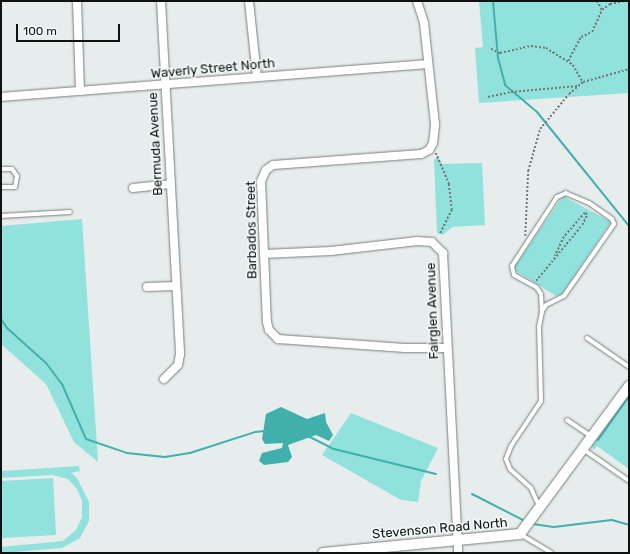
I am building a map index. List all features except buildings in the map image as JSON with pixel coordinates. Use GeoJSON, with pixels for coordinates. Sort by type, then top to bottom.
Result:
{"type":"FeatureCollection","features":[{"type":"Feature","properties":{"kind":"street"},"geometry":{"type":"LineString","coordinates":[[77,1],[80,91]]}},
{"type":"Feature","properties":{"kind":"street","name":"Bermuda Avenue"},"geometry":{"type":"LineString","coordinates":[[161,1],[180,360],[175,370],[164,379]]}},
{"type":"Feature","properties":{"kind":"street"},"geometry":{"type":"LineString","coordinates":[[249,1],[257,77]]}},
{"type":"Feature","properties":{"kind":"street"},"geometry":{"type":"LineString","coordinates":[[416,1],[424,23],[435,125],[433,143]]}},
{"type":"Feature","properties":{"kind":"street","name":"Waverly Street North"},"geometry":{"type":"LineString","coordinates":[[1,97],[428,64]]}},
{"type":"Feature","properties":{"kind":"street","name":"Barbados Street"},"geometry":{"type":"LineString","coordinates":[[433,143],[430,150],[421,154],[273,165],[266,170],[261,180],[267,322],[269,330],[278,339],[405,348],[447,348]]}},
{"type":"Feature","properties":{"kind":"street"},"geometry":{"type":"LineString","coordinates":[[133,188],[170,184]]}},
{"type":"Feature","properties":{"kind":"street","name":"Fairglen Avenue"},"geometry":{"type":"LineString","coordinates":[[264,254],[331,251],[417,241],[432,242],[440,248],[444,259],[447,348],[458,553]]}},
{"type":"Feature","properties":{"kind":"street"},"geometry":{"type":"LineString","coordinates":[[147,287],[176,286]]}},
{"type":"Feature","properties":{"kind":"street","name":"Stevenson Road North"},"geometry":{"type":"LineString","coordinates":[[323,553],[520,534],[629,386]]}},
{"type":"Feature","properties":{"kind":"lane"},"geometry":{"type":"LineString","coordinates":[[1,170],[12,168],[17,176],[15,187],[1,187]]}},
{"type":"Feature","properties":{"kind":"lane"},"geometry":{"type":"LineString","coordinates":[[539,508],[531,488],[510,469],[506,459],[511,446],[541,401],[538,327],[542,311],[541,294],[533,286],[514,275],[512,271],[525,246],[562,193],[574,196],[589,203],[612,219],[614,224],[564,296],[546,305],[542,311]]}},
{"type":"Feature","properties":{"kind":"lane"},"geometry":{"type":"LineString","coordinates":[[1,216],[70,212]]}},
{"type":"Feature","properties":{"kind":"lane"},"geometry":{"type":"LineString","coordinates":[[587,338],[629,367]]}},
{"type":"Feature","properties":{"kind":"lane"},"geometry":{"type":"LineString","coordinates":[[567,420],[592,437]]}},
{"type":"Feature","properties":{"kind":"lane"},"geometry":{"type":"LineString","coordinates":[[583,449],[629,481]]}},
{"type":"Feature","properties":{"kind":"lane"},"geometry":{"type":"LineString","coordinates":[[520,534],[552,553]]}},
{"type":"Feature","properties":{"kind":"path"},"geometry":{"type":"LineString","coordinates":[[597,1],[602,10]]}},
{"type":"Feature","properties":{"kind":"path"},"geometry":{"type":"LineString","coordinates":[[568,61],[581,37],[592,32],[602,10],[610,4],[624,1]]}},
{"type":"Feature","properties":{"kind":"path"},"geometry":{"type":"LineString","coordinates":[[492,50],[500,53],[514,48],[537,45],[568,61],[577,70],[583,82]]}},
{"type":"Feature","properties":{"kind":"path"},"geometry":{"type":"LineString","coordinates":[[525,246],[528,171],[533,147],[540,129],[553,112],[583,82],[629,69]]}},
{"type":"Feature","properties":{"kind":"path"},"geometry":{"type":"LineString","coordinates":[[488,97],[517,91],[580,85]]}},
{"type":"Feature","properties":{"kind":"path"},"geometry":{"type":"LineString","coordinates":[[433,143],[439,165],[449,184],[452,210],[451,218],[440,234]]}},
{"type":"Feature","properties":{"kind":"path"},"geometry":{"type":"LineString","coordinates":[[533,286],[555,256],[582,225],[587,215],[585,213],[569,231],[555,256]]}},
{"type":"Feature","properties":{"kind":"shaded area"},"geometry":{"type":"Polygon","coordinates":[[[479,1],[629,1],[629,93],[479,103],[475,48],[483,47],[479,1]]]}},
{"type":"Feature","properties":{"kind":"shaded area"},"geometry":{"type":"Polygon","coordinates":[[[438,156],[442,164],[482,163],[485,225],[452,227],[443,235],[437,233],[434,160],[438,156]]]}},
{"type":"Feature","properties":{"kind":"shaded area"},"geometry":{"type":"Polygon","coordinates":[[[563,196],[611,222],[562,294],[556,296],[513,269],[563,196]]]}},
{"type":"Feature","properties":{"kind":"shaded area"},"geometry":{"type":"Polygon","coordinates":[[[82,219],[98,462],[74,442],[46,384],[1,344],[1,226],[82,219]]]}},
{"type":"Feature","properties":{"kind":"shaded area"},"geometry":{"type":"Polygon","coordinates":[[[629,393],[629,469],[597,446],[594,450],[591,446],[629,393]]]}},
{"type":"Feature","properties":{"kind":"shaded area"},"geometry":{"type":"Polygon","coordinates":[[[281,407],[307,419],[325,413],[326,422],[333,435],[329,441],[316,435],[288,445],[292,457],[288,462],[264,465],[259,461],[262,453],[282,448],[283,443],[265,444],[262,439],[266,414],[281,407]]]}},
{"type":"Feature","properties":{"kind":"shaded area"},"geometry":{"type":"Polygon","coordinates":[[[351,413],[438,448],[421,481],[418,502],[401,500],[322,455],[351,413]]]}},
{"type":"Feature","properties":{"kind":"shaded area"},"geometry":{"type":"Polygon","coordinates":[[[79,466],[80,471],[71,473],[77,478],[89,502],[89,521],[80,538],[62,548],[1,553],[1,547],[63,541],[76,530],[82,517],[82,501],[77,489],[68,479],[52,475],[1,478],[1,471],[79,466]]]}},
{"type":"Feature","properties":{"kind":"shaded area"},"geometry":{"type":"Polygon","coordinates":[[[53,478],[56,535],[1,538],[1,481],[53,478]]]}},
{"type":"Feature","properties":{"kind":"waterway"},"geometry":{"type":"LineString","coordinates":[[493,1],[498,58],[505,85],[537,112],[629,226]]}},
{"type":"Feature","properties":{"kind":"waterway"},"geometry":{"type":"LineString","coordinates":[[1,319],[7,328],[46,363],[62,384],[86,439],[127,453],[165,457],[190,453],[255,432],[265,431]]}},
{"type":"Feature","properties":{"kind":"waterway"},"geometry":{"type":"LineString","coordinates":[[598,440],[629,396]]}},
{"type":"Feature","properties":{"kind":"waterway"},"geometry":{"type":"LineString","coordinates":[[308,436],[334,449],[436,474]]}},
{"type":"Feature","properties":{"kind":"waterway"},"geometry":{"type":"LineString","coordinates":[[472,494],[523,520]]}},
{"type":"Feature","properties":{"kind":"waterway"},"geometry":{"type":"LineString","coordinates":[[533,524],[554,527],[612,520],[629,525]]}}]}
